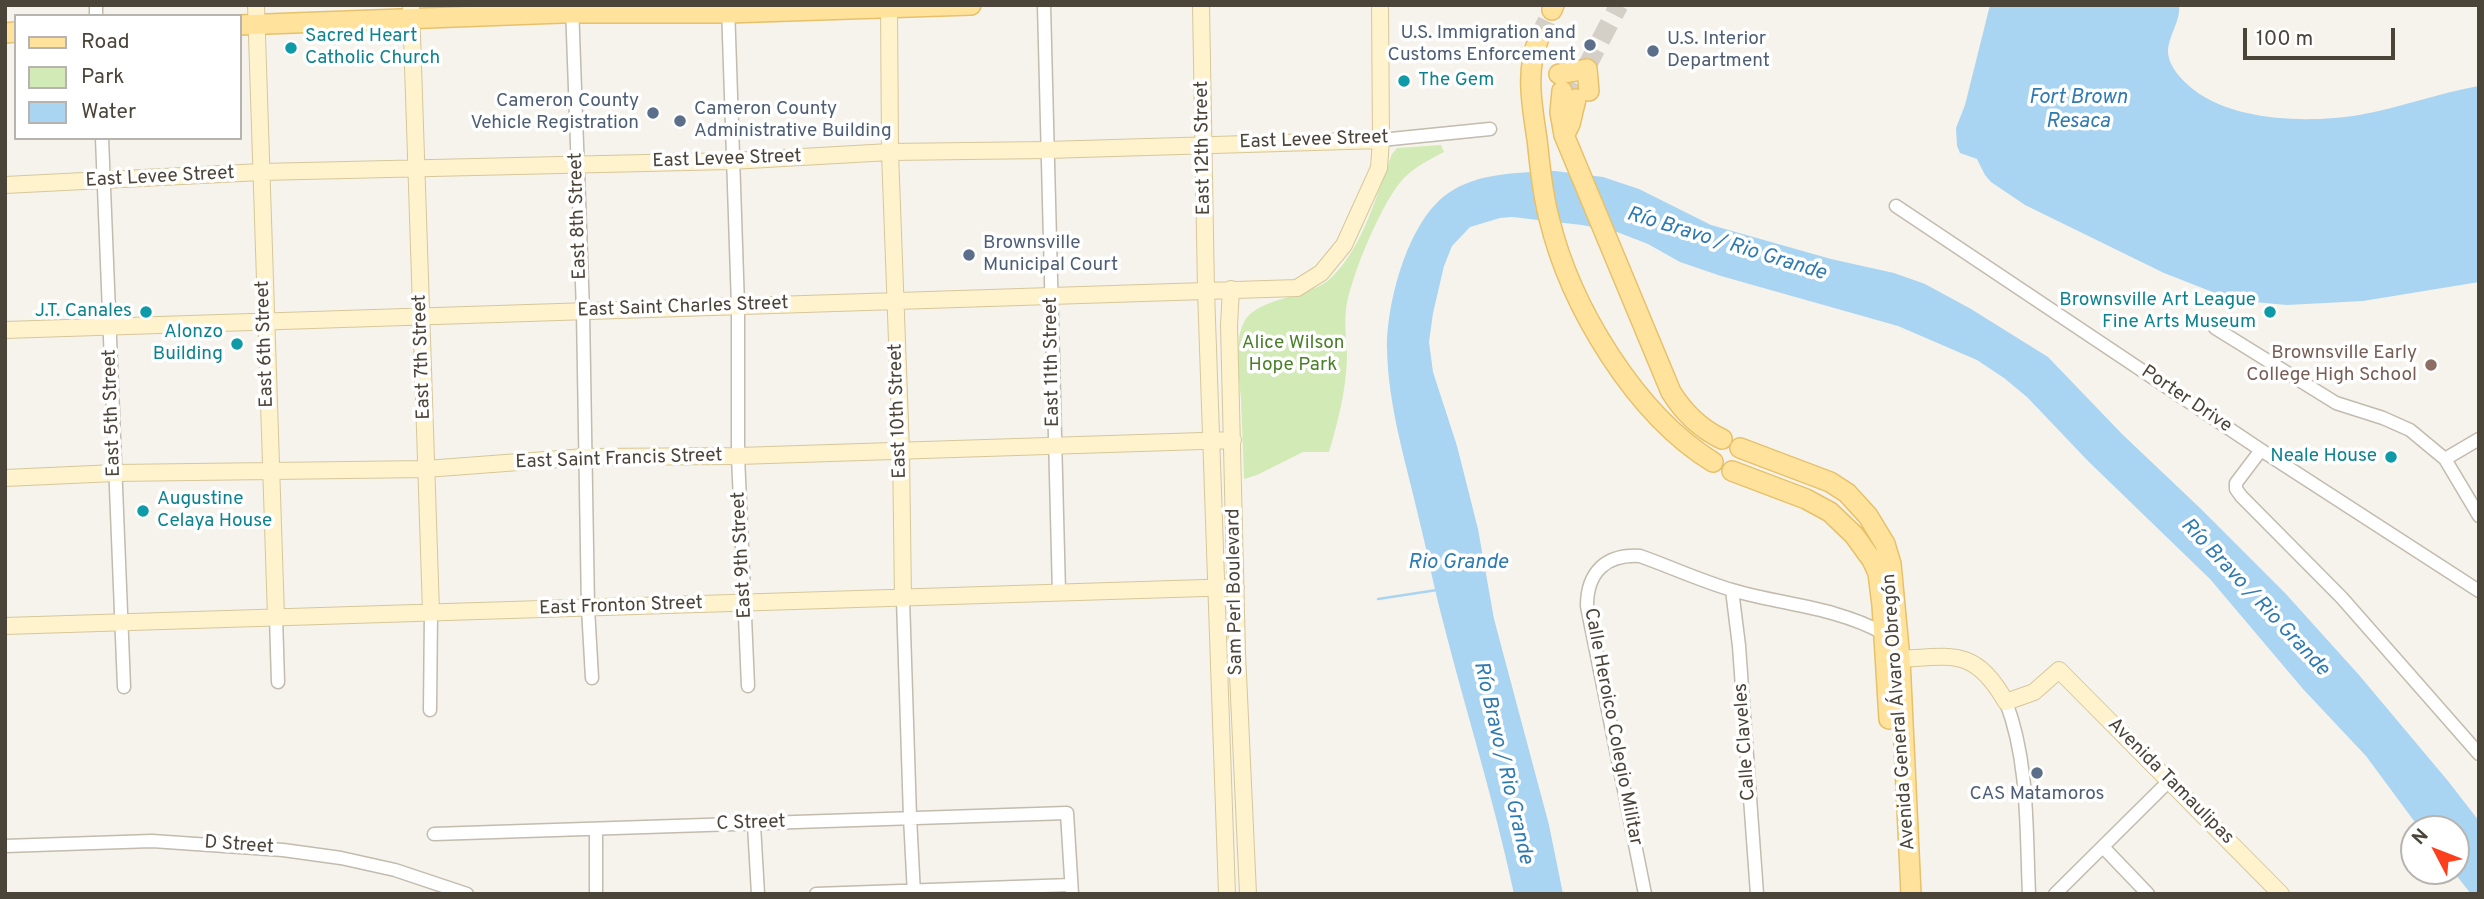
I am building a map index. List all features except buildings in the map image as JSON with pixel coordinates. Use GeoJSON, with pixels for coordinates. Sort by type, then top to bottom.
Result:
{"type":"FeatureCollection","features":[{"type":"Feature","properties":{"kind":"main road"},"geometry":{"type":"LineString","coordinates":[[251,18],[412,11],[971,5]]}},
{"type":"Feature","properties":{"kind":"main road"},"geometry":{"type":"LineString","coordinates":[[1539,38],[1531,66],[1535,127],[1549,217],[1564,266],[1599,335],[1624,374],[1674,435],[1713,462]]}},
{"type":"Feature","properties":{"kind":"main road"},"geometry":{"type":"LineString","coordinates":[[1574,85],[1564,135],[1671,392],[1683,411],[1697,424],[1722,439]]}},
{"type":"Feature","properties":{"kind":"main road","name":"Avenida General Álvaro Obregón"},"geometry":{"type":"LineString","coordinates":[[1740,448],[1830,482],[1847,493],[1873,522],[1885,544],[1891,564],[1899,659],[1899,894]]}},
{"type":"Feature","properties":{"kind":"main road","name":"Avenida General Álvaro Obregón"},"geometry":{"type":"LineString","coordinates":[[1732,471],[1806,499],[1829,512],[1845,524],[1872,559],[1878,573],[1911,894]]}},
{"type":"Feature","properties":{"kind":"street","name":"East 11th Street"},"geometry":{"type":"LineString","coordinates":[[1044,5],[1059,593]]}},
{"type":"Feature","properties":{"kind":"street","name":"East 12th Street"},"geometry":{"type":"LineString","coordinates":[[1201,5],[1206,291]]}},
{"type":"Feature","properties":{"kind":"street","name":"East Saint Charles Street"},"geometry":{"type":"LineString","coordinates":[[5,330],[1297,288],[1321,273],[1344,245],[1378,168],[1381,140],[1380,5]]}},
{"type":"Feature","properties":{"kind":"street","name":"East 10th Street"},"geometry":{"type":"LineString","coordinates":[[889,7],[890,152],[914,892]]}},
{"type":"Feature","properties":{"kind":"street","name":"East 8th Street"},"geometry":{"type":"LineString","coordinates":[[572,9],[592,678]]}},
{"type":"Feature","properties":{"kind":"street","name":"East 9th Street"},"geometry":{"type":"LineString","coordinates":[[728,9],[731,161],[738,306],[738,456],[748,686]]}},
{"type":"Feature","properties":{"kind":"street","name":"East 7th Street"},"geometry":{"type":"LineString","coordinates":[[412,11],[431,612],[430,710]]}},
{"type":"Feature","properties":{"kind":"street","name":"East 6th Street"},"geometry":{"type":"LineString","coordinates":[[251,18],[261,172],[278,682]]}},
{"type":"Feature","properties":{"kind":"street","name":"East Levee Street"},"geometry":{"type":"LineString","coordinates":[[5,185],[261,172],[417,170],[731,161],[890,152],[1381,140],[1490,129]]}},
{"type":"Feature","properties":{"kind":"street","name":"East 5th Street"},"geometry":{"type":"LineString","coordinates":[[102,140],[124,687]]}},
{"type":"Feature","properties":{"kind":"street","name":"Porter Drive"},"geometry":{"type":"LineString","coordinates":[[1896,206],[2261,450],[2479,591]]}},
{"type":"Feature","properties":{"kind":"street","name":"Sam Perl Boulevard"},"geometry":{"type":"LineString","coordinates":[[1231,289],[1229,326],[1236,587],[1248,894]]}},
{"type":"Feature","properties":{"kind":"street","name":"Sam Perl Boulevard"},"geometry":{"type":"LineString","coordinates":[[1206,291],[1227,894]]}},
{"type":"Feature","properties":{"kind":"street"},"geometry":{"type":"LineString","coordinates":[[2214,328],[2336,403],[2410,430],[2445,458],[2479,516]]}},
{"type":"Feature","properties":{"kind":"street"},"geometry":{"type":"LineString","coordinates":[[2445,458],[2479,439]]}},
{"type":"Feature","properties":{"kind":"street","name":"East Saint Francis Street"},"geometry":{"type":"LineString","coordinates":[[5,478],[115,473],[426,469],[585,457],[738,456],[1233,440]]}},
{"type":"Feature","properties":{"kind":"street"},"geometry":{"type":"LineString","coordinates":[[2261,450],[2236,483],[2241,496],[2342,598],[2479,754]]}},
{"type":"Feature","properties":{"kind":"street","name":"Calle Heroico Colegio Militar"},"geometry":{"type":"LineString","coordinates":[[1645,894],[1590,620],[1587,590],[1594,575],[1609,561],[1625,555],[1640,556],[1732,590],[1828,611],[1883,633]]}},
{"type":"Feature","properties":{"kind":"street","name":"East Fronton Street"},"geometry":{"type":"LineString","coordinates":[[5,626],[1236,587]]}},
{"type":"Feature","properties":{"kind":"street","name":"Calle Claveles"},"geometry":{"type":"LineString","coordinates":[[1732,590],[1739,646],[1757,894]]}},
{"type":"Feature","properties":{"kind":"street"},"geometry":{"type":"LineString","coordinates":[[1899,659],[1955,656],[1964,659],[1986,674],[2006,702],[2015,724],[2021,756],[2029,894]]}},
{"type":"Feature","properties":{"kind":"street","name":"Avenida Tamaulipas"},"geometry":{"type":"LineString","coordinates":[[2006,702],[2034,692],[2059,670],[2281,894]]}},
{"type":"Feature","properties":{"kind":"street"},"geometry":{"type":"LineString","coordinates":[[2055,894],[2169,781]]}},
{"type":"Feature","properties":{"kind":"street","name":"C Street"},"geometry":{"type":"LineString","coordinates":[[434,834],[1067,813],[1071,890]]}},
{"type":"Feature","properties":{"kind":"street"},"geometry":{"type":"LineString","coordinates":[[754,825],[758,894]]}},
{"type":"Feature","properties":{"kind":"street"},"geometry":{"type":"LineString","coordinates":[[596,828],[596,894]]}},
{"type":"Feature","properties":{"kind":"street","name":"D Street"},"geometry":{"type":"LineString","coordinates":[[5,846],[152,841],[283,849],[395,870],[467,894]]}},
{"type":"Feature","properties":{"kind":"street"},"geometry":{"type":"LineString","coordinates":[[2102,847],[2148,894]]}},
{"type":"Feature","properties":{"kind":"street"},"geometry":{"type":"LineString","coordinates":[[817,894],[1071,890]]}},
{"type":"Feature","properties":{"kind":"green space","name":"Alice Wilson Hope Park"},"geometry":{"type":"Polygon","coordinates":[[[1441,145],[1444,152],[1413,170],[1395,189],[1360,260],[1346,310],[1345,382],[1329,452],[1303,452],[1244,479],[1238,360],[1243,324],[1249,315],[1259,308],[1322,285],[1331,278],[1361,236],[1392,154],[1397,148],[1441,145]]]}},
{"type":"Feature","properties":{"kind":"water","name":"Fort Brown Resaca"},"geometry":{"type":"Polygon","coordinates":[[[1990,5],[2179,5],[2168,52],[2174,69],[2181,78],[2211,101],[2231,109],[2274,118],[2340,118],[2479,86],[2479,282],[2363,301],[2287,305],[2233,300],[2164,273],[2025,205],[1991,182],[1977,159],[1960,153],[1957,146],[1956,128],[1965,105],[1990,5]]]}},
{"type":"Feature","properties":{"kind":"water","name":"Rio Grande"},"geometry":{"type":"Polygon","coordinates":[[[1555,171],[1603,177],[1639,189],[1711,225],[1831,259],[1894,273],[1925,284],[1971,309],[2048,357],[2122,434],[2285,593],[2359,675],[2448,781],[2479,821],[2479,894],[2471,894],[2464,885],[2470,885],[2470,815],[2410,815],[2366,756],[2303,689],[2210,579],[2088,461],[2027,397],[2004,378],[1977,360],[1898,326],[1721,276],[1680,262],[1648,244],[1617,232],[1512,217],[1470,227],[1452,246],[1444,266],[1429,342],[1433,372],[1457,446],[1478,529],[1494,619],[1549,825],[1563,894],[1514,894],[1497,820],[1438,602],[1398,434],[1387,348],[1396,286],[1402,264],[1421,223],[1433,207],[1459,187],[1472,181],[1513,173],[1555,171]]]}},
{"type":"Feature","properties":{"kind":"waterway"},"geometry":{"type":"LineString","coordinates":[[1378,599],[1437,590]]}},
{"type":"Feature","properties":{"kind":"tunnel"},"geometry":{"type":"LineString","coordinates":[[1587,66],[1619,5]]}},
{"type":"Feature","properties":{"kind":"tunnel"},"geometry":{"type":"LineString","coordinates":[[1539,38],[1552,10]]}},
{"type":"Feature","properties":{"kind":"tunnel"},"geometry":{"type":"LineString","coordinates":[[1569,96],[1575,83]]}},
{"type":"Feature","properties":{"kind":"place","name":"U.S. Immigration and Customs Enforcement"},"geometry":{"type":"Point","coordinates":[1590,45]}},
{"type":"Feature","properties":{"kind":"place","name":"Sacred Heart Catholic Church"},"geometry":{"type":"Point","coordinates":[291,48]}},
{"type":"Feature","properties":{"kind":"place","name":"U.S. Interior Department"},"geometry":{"type":"Point","coordinates":[1653,51]}},
{"type":"Feature","properties":{"kind":"place","name":"The Gem"},"geometry":{"type":"Point","coordinates":[1404,81]}},
{"type":"Feature","properties":{"kind":"place","name":"Cameron County Vehicle Registration"},"geometry":{"type":"Point","coordinates":[653,113]}},
{"type":"Feature","properties":{"kind":"place","name":"Cameron County Administrative Building"},"geometry":{"type":"Point","coordinates":[680,121]}},
{"type":"Feature","properties":{"kind":"place","name":"Brownsville Municipal Court"},"geometry":{"type":"Point","coordinates":[969,255]}},
{"type":"Feature","properties":{"kind":"place","name":"J.T. Canales"},"geometry":{"type":"Point","coordinates":[146,312]}},
{"type":"Feature","properties":{"kind":"place","name":"Brownsville Art League Fine Arts Museum"},"geometry":{"type":"Point","coordinates":[2270,312]}},
{"type":"Feature","properties":{"kind":"place","name":"Alonzo Building"},"geometry":{"type":"Point","coordinates":[237,344]}},
{"type":"Feature","properties":{"kind":"place","name":"Brownsville Early College High School"},"geometry":{"type":"Point","coordinates":[2431,365]}},
{"type":"Feature","properties":{"kind":"place","name":"Neale House"},"geometry":{"type":"Point","coordinates":[2391,457]}},
{"type":"Feature","properties":{"kind":"place","name":"Augustine Celaya House"},"geometry":{"type":"Point","coordinates":[143,511]}},
{"type":"Feature","properties":{"kind":"place","name":"CAS Matamoros"},"geometry":{"type":"Point","coordinates":[2037,773]}},
{"type":"Feature","properties":{"kind":"water label","name":"Río Bravo / Rio Grande"},"geometry":{"type":"Point","coordinates":[1726,245]}},
{"type":"Feature","properties":{"kind":"water label","name":"Río Bravo / Rio Grande"},"geometry":{"type":"Point","coordinates":[2254,598]}},
{"type":"Feature","properties":{"kind":"water label","name":"Río Bravo / Rio Grande"},"geometry":{"type":"Point","coordinates":[1502,763]}}]}
